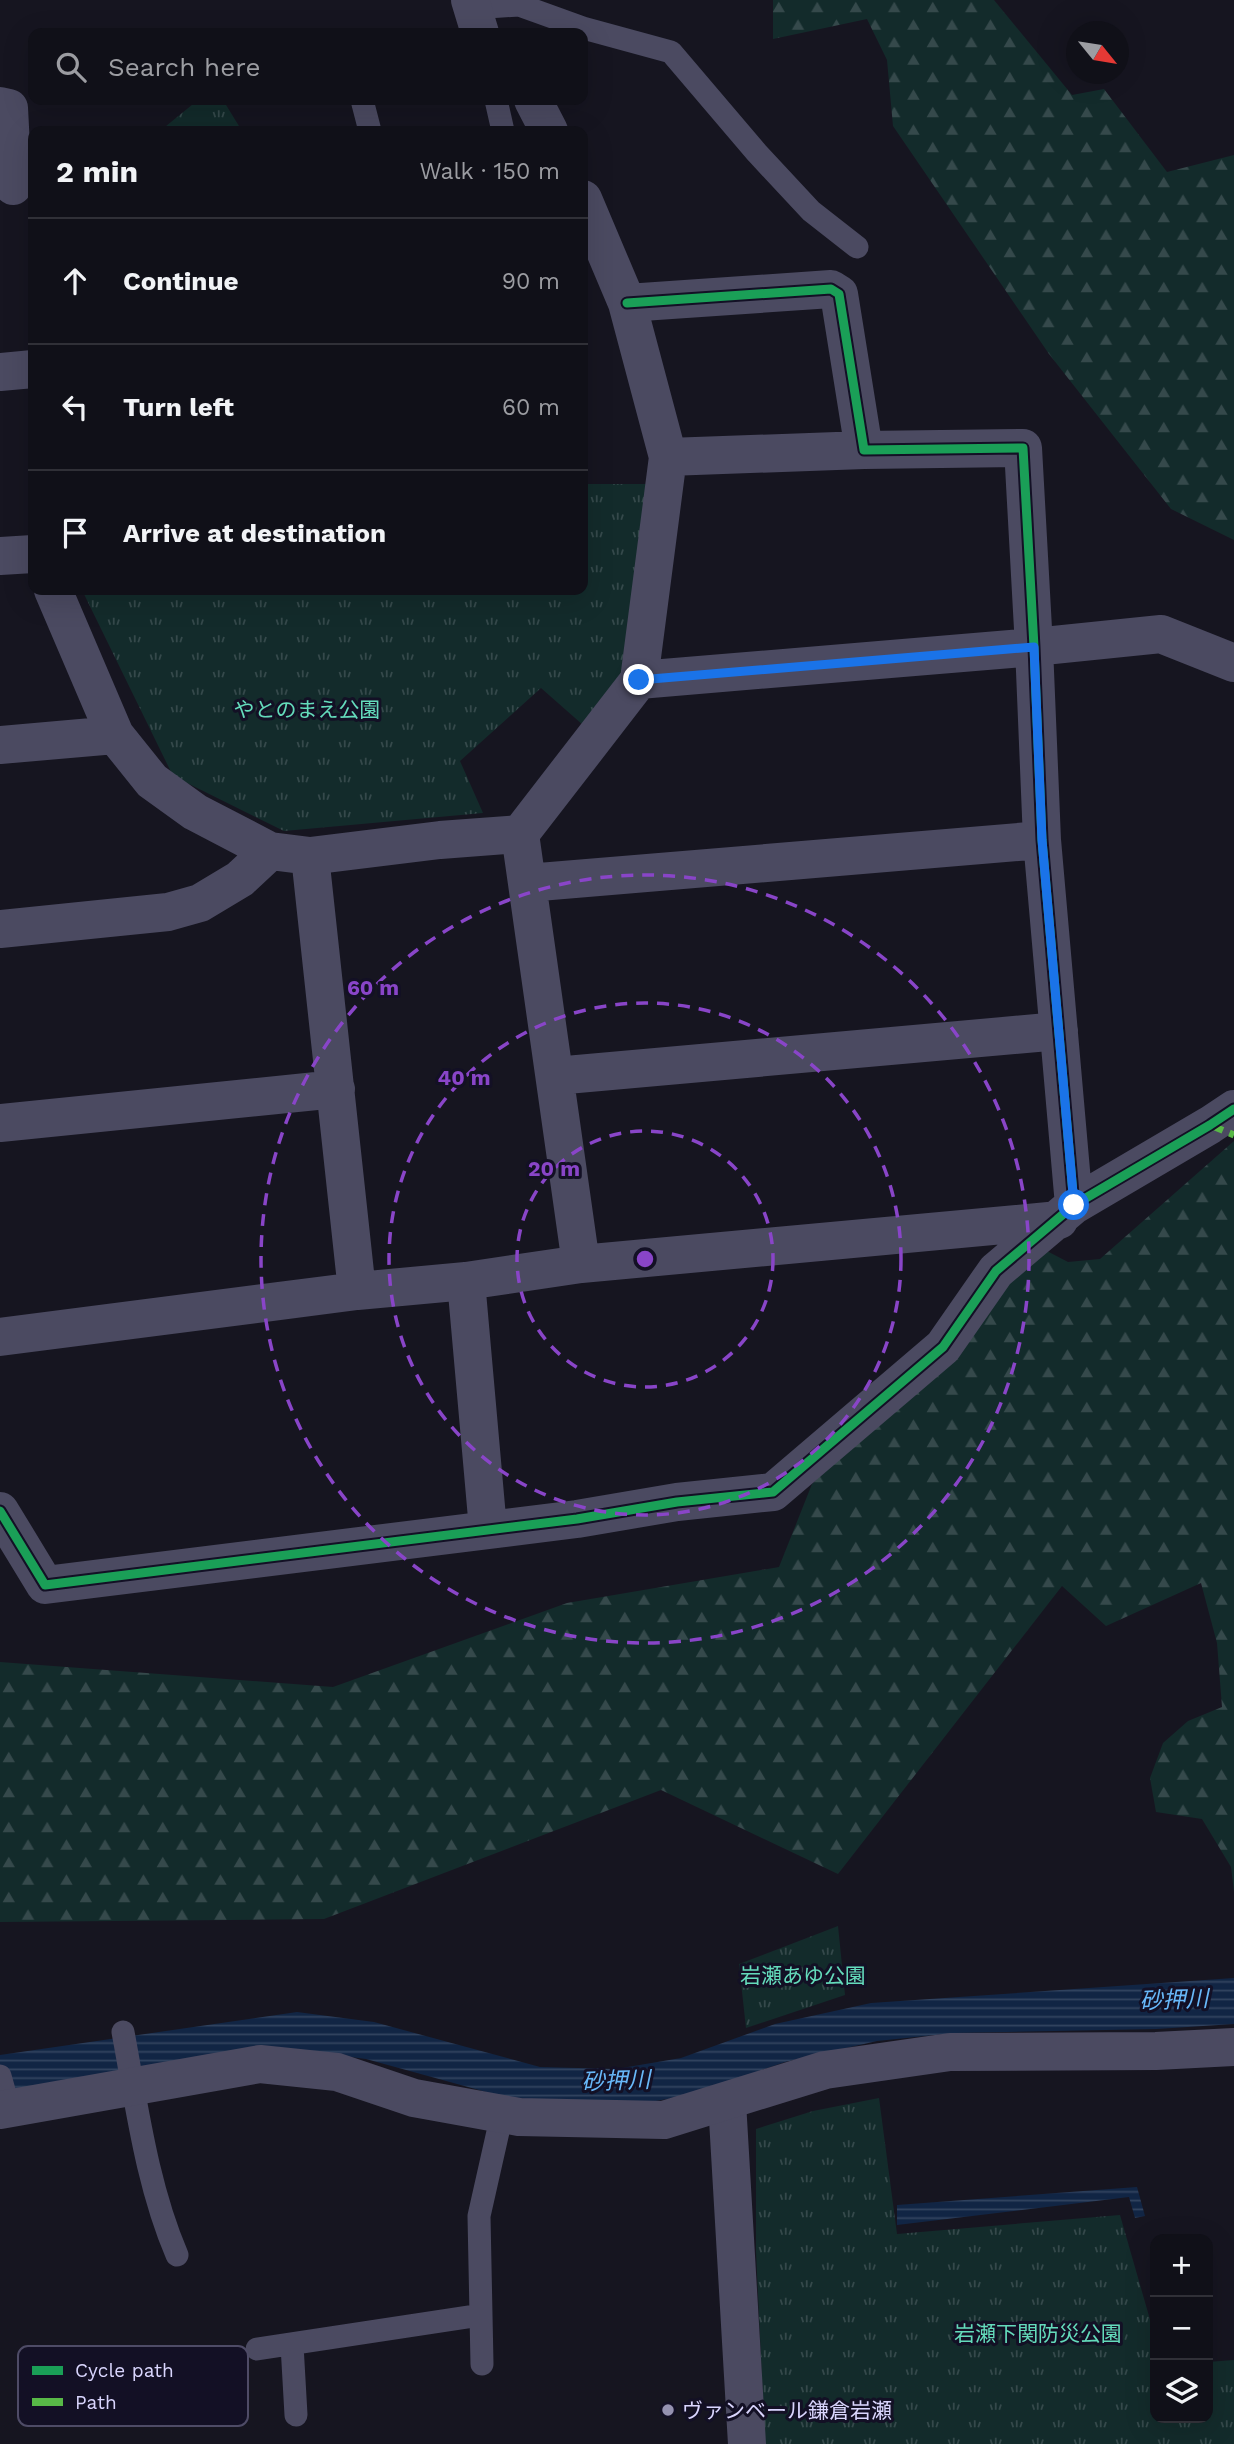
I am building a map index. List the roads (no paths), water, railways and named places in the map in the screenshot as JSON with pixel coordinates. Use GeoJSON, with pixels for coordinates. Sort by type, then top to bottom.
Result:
{"type":"FeatureCollection","features":[{"type":"Feature","properties":{"kind":"street"},"geometry":{"type":"LineString","coordinates":[[536,105],[546,126]]}},
{"type":"Feature","properties":{"kind":"street"},"geometry":{"type":"LineString","coordinates":[[0,106],[9,108],[15,186]]}},
{"type":"Feature","properties":{"kind":"street"},"geometry":{"type":"LineString","coordinates":[[582,1264],[520,834],[639,680],[668,457],[627,303],[588,211]]}},
{"type":"Feature","properties":{"kind":"street"},"geometry":{"type":"LineString","coordinates":[[627,303],[831,289],[839,295],[864,450]]}},
{"type":"Feature","properties":{"kind":"street"},"geometry":{"type":"LineString","coordinates":[[0,372],[28,369]]}},
{"type":"Feature","properties":{"kind":"street"},"geometry":{"type":"LineString","coordinates":[[668,457],[1023,448],[1042,840],[1059,1031],[1067,1212]]}},
{"type":"Feature","properties":{"kind":"street"},"geometry":{"type":"LineString","coordinates":[[0,556],[28,554]]}},
{"type":"Feature","properties":{"kind":"street"},"geometry":{"type":"LineString","coordinates":[[55,595],[115,735],[152,781],[195,813],[270,851],[310,856],[440,840],[520,834]]}},
{"type":"Feature","properties":{"kind":"street"},"geometry":{"type":"LineString","coordinates":[[639,680],[1161,634],[1234,663]]}},
{"type":"Feature","properties":{"kind":"street"},"geometry":{"type":"LineString","coordinates":[[0,745],[115,735]]}},
{"type":"Feature","properties":{"kind":"street"},"geometry":{"type":"LineString","coordinates":[[527,883],[1042,840]]}},
{"type":"Feature","properties":{"kind":"street"},"geometry":{"type":"LineString","coordinates":[[0,929],[168,912],[200,903],[240,879],[270,851]]}},
{"type":"Feature","properties":{"kind":"street"},"geometry":{"type":"LineString","coordinates":[[310,856],[357,1291]]}},
{"type":"Feature","properties":{"kind":"street"},"geometry":{"type":"LineString","coordinates":[[555,1076],[1059,1031]]}},
{"type":"Feature","properties":{"kind":"street"},"geometry":{"type":"LineString","coordinates":[[0,1123],[336,1089]]}},
{"type":"Feature","properties":{"kind":"street"},"geometry":{"type":"LineString","coordinates":[[0,1511],[46,1585],[577,1519],[677,1502],[773,1492],[943,1347],[996,1271],[1067,1212],[1234,1109]]}},
{"type":"Feature","properties":{"kind":"street"},"geometry":{"type":"LineString","coordinates":[[0,1337],[357,1291],[466,1281],[582,1264],[1067,1212]]}},
{"type":"Feature","properties":{"kind":"street"},"geometry":{"type":"LineString","coordinates":[[466,1281],[488,1530]]}},
{"type":"Feature","properties":{"kind":"street"},"geometry":{"type":"LineString","coordinates":[[4,2099],[260,2064],[337,2072],[414,2098],[519,2117],[664,2120],[825,2070],[950,2052],[1156,2051],[1234,2047]]}},
{"type":"Feature","properties":{"kind":"street"},"geometry":{"type":"LineString","coordinates":[[727,2102],[747,2444]]}},
{"type":"Feature","properties":{"kind":"lane"},"geometry":{"type":"LineString","coordinates":[[474,14],[519,5],[583,28]]}},
{"type":"Feature","properties":{"kind":"lane"},"geometry":{"type":"LineString","coordinates":[[588,29],[671,52],[757,153],[811,211],[857,247]]}},
{"type":"Feature","properties":{"kind":"lane"},"geometry":{"type":"LineString","coordinates":[[363,105],[369,126]]}},
{"type":"Feature","properties":{"kind":"lane"},"geometry":{"type":"LineString","coordinates":[[497,105],[502,126]]}},
{"type":"Feature","properties":{"kind":"lane"},"geometry":{"type":"LineString","coordinates":[[123,2032],[150,2173],[165,2227],[177,2255]]}},
{"type":"Feature","properties":{"kind":"lane"},"geometry":{"type":"LineString","coordinates":[[482,2364],[479,2216],[502,2114]]}},
{"type":"Feature","properties":{"kind":"lane"},"geometry":{"type":"LineString","coordinates":[[257,2349],[481,2315]]}},
{"type":"Feature","properties":{"kind":"lane"},"geometry":{"type":"LineString","coordinates":[[292,2345],[296,2415]]}},
{"type":"Feature","properties":{"kind":"water","name":"砂押川"},"geometry":{"type":"Polygon","coordinates":[[[1234,1978],[1234,2024],[1157,2029],[955,2033],[877,2041],[785,2062],[691,2095],[620,2107],[534,2105],[366,2059],[297,2050],[0,2094],[0,2055],[297,2012],[374,2022],[540,2067],[616,2069],[681,2058],[775,2024],[871,2003],[1234,1978]]]}},
{"type":"Feature","properties":{"kind":"water"},"geometry":{"type":"Polygon","coordinates":[[[1137,2187],[1145,2216],[1135,2218],[1129,2197],[897,2225],[897,2205],[1137,2187]]]}},
{"type":"Feature","properties":{"kind":"place","name":"ヴァンベール鎌倉岩瀬"},"geometry":{"type":"Point","coordinates":[668,2410]}},
{"type":"Feature","properties":{"kind":"park label","name":"やとのまえ公園"},"geometry":{"type":"Point","coordinates":[307,709]}},
{"type":"Feature","properties":{"kind":"park label","name":"岩瀬あゆ公園"},"geometry":{"type":"Point","coordinates":[803,1975]}},
{"type":"Feature","properties":{"kind":"park label","name":"岩瀬下関防災公園"},"geometry":{"type":"Point","coordinates":[1038,2333]}}]}
